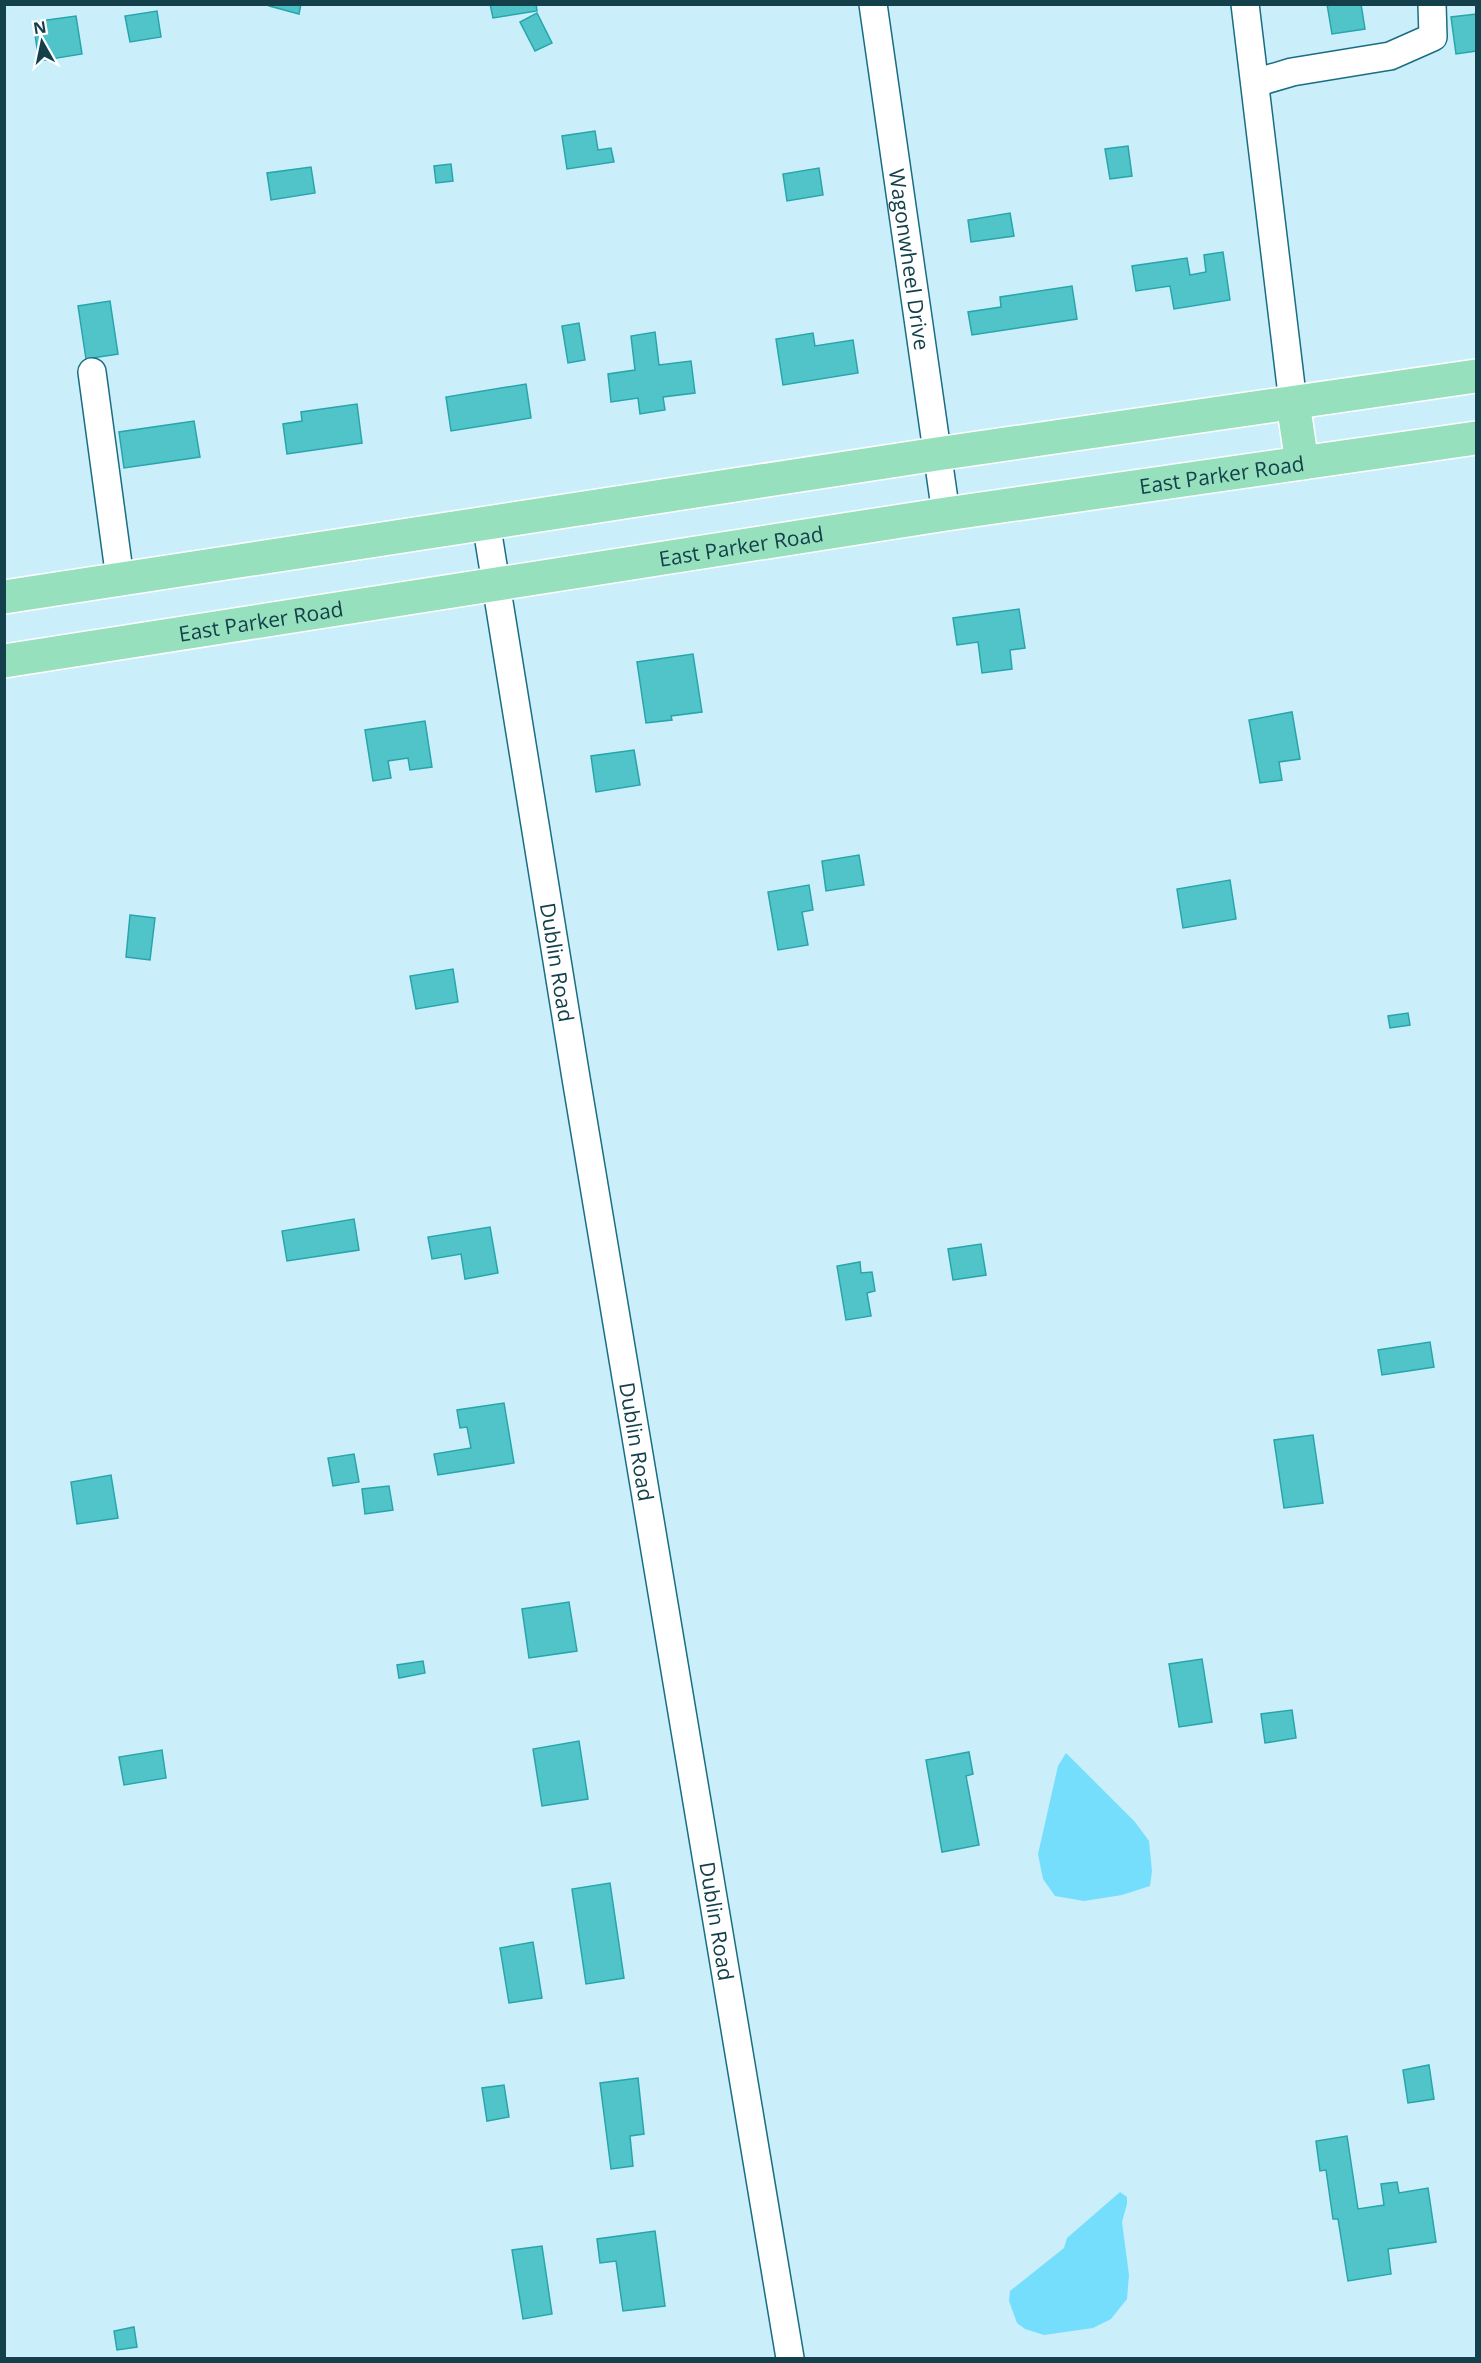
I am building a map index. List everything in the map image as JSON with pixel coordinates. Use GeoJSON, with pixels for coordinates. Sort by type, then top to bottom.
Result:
{"type":"FeatureCollection","features":[{"type":"Feature","properties":{"kind":"main road"},"geometry":{"type":"LineString","coordinates":[[4,597],[937,454],[1476,376]]}},
{"type":"Feature","properties":{"kind":"main road"},"geometry":{"type":"LineString","coordinates":[[1293,403],[1302,463]]}},
{"type":"Feature","properties":{"kind":"main road","name":"East Parker Road"},"geometry":{"type":"LineString","coordinates":[[4,661],[946,514],[1476,438]]}},
{"type":"Feature","properties":{"kind":"street","name":"Wagonwheel Drive"},"geometry":{"type":"LineString","coordinates":[[873,4],[946,514]]}},
{"type":"Feature","properties":{"kind":"street"},"geometry":{"type":"LineString","coordinates":[[1245,4],[1293,403]]}},
{"type":"Feature","properties":{"kind":"street"},"geometry":{"type":"LineString","coordinates":[[1255,82],[1292,72],[1390,56],[1422,42],[1433,37],[1432,4]]}},
{"type":"Feature","properties":{"kind":"street"},"geometry":{"type":"LineString","coordinates":[[92,372],[120,579]]}},
{"type":"Feature","properties":{"kind":"street","name":"Dublin Road"},"geometry":{"type":"LineString","coordinates":[[486,522],[572,1055],[790,2358]]}},
{"type":"Feature","properties":{"kind":"water"},"geometry":{"type":"Polygon","coordinates":[[[1066,1753],[1135,1822],[1149,1841],[1152,1871],[1150,1886],[1122,1895],[1084,1901],[1055,1896],[1043,1879],[1038,1854],[1058,1766],[1066,1753]]]}},
{"type":"Feature","properties":{"kind":"water"},"geometry":{"type":"Polygon","coordinates":[[[1120,2192],[1127,2197],[1122,2222],[1129,2275],[1127,2299],[1111,2319],[1093,2328],[1044,2335],[1025,2329],[1017,2323],[1009,2301],[1010,2291],[1064,2248],[1067,2238],[1120,2192]]]}},
{"type":"Feature","properties":{"kind":"building"},"geometry":{"type":"Polygon","coordinates":[[[269,4],[301,4],[299,14],[269,6],[269,4]]]}},
{"type":"Feature","properties":{"kind":"building"},"geometry":{"type":"Polygon","coordinates":[[[490,4],[536,4],[537,11],[493,18],[490,4]]]}},
{"type":"Feature","properties":{"kind":"building"},"geometry":{"type":"Polygon","coordinates":[[[1327,4],[1361,4],[1365,29],[1332,34],[1327,4]]]}},
{"type":"Feature","properties":{"kind":"building"},"geometry":{"type":"Polygon","coordinates":[[[157,11],[161,37],[130,42],[125,16],[157,11]]]}},
{"type":"Feature","properties":{"kind":"building"},"geometry":{"type":"Polygon","coordinates":[[[537,13],[552,43],[535,51],[520,22],[537,13]]]}},
{"type":"Feature","properties":{"kind":"building"},"geometry":{"type":"Polygon","coordinates":[[[1476,14],[1476,51],[1456,54],[1451,17],[1476,14]]]}},
{"type":"Feature","properties":{"kind":"building"},"geometry":{"type":"Polygon","coordinates":[[[76,16],[82,54],[39,61],[33,22],[76,16]]]}},
{"type":"Feature","properties":{"kind":"building"},"geometry":{"type":"Polygon","coordinates":[[[595,131],[598,150],[611,148],[614,162],[567,169],[562,136],[595,131]]]}},
{"type":"Feature","properties":{"kind":"building"},"geometry":{"type":"Polygon","coordinates":[[[1128,146],[1132,176],[1110,179],[1105,149],[1128,146]]]}},
{"type":"Feature","properties":{"kind":"building"},"geometry":{"type":"Polygon","coordinates":[[[451,164],[453,181],[436,183],[434,166],[451,164]]]}},
{"type":"Feature","properties":{"kind":"building"},"geometry":{"type":"Polygon","coordinates":[[[311,167],[315,193],[271,200],[267,173],[311,167]]]}},
{"type":"Feature","properties":{"kind":"building"},"geometry":{"type":"Polygon","coordinates":[[[819,168],[823,195],[787,201],[783,174],[819,168]]]}},
{"type":"Feature","properties":{"kind":"building"},"geometry":{"type":"Polygon","coordinates":[[[1010,213],[1014,236],[971,242],[968,220],[1010,213]]]}},
{"type":"Feature","properties":{"kind":"building"},"geometry":{"type":"Polygon","coordinates":[[[1223,252],[1230,300],[1174,309],[1170,286],[1136,291],[1132,266],[1187,258],[1190,275],[1206,272],[1204,255],[1223,252]]]}},
{"type":"Feature","properties":{"kind":"building"},"geometry":{"type":"Polygon","coordinates":[[[1072,286],[1077,319],[972,335],[968,312],[1001,307],[1000,297],[1072,286]]]}},
{"type":"Feature","properties":{"kind":"building"},"geometry":{"type":"Polygon","coordinates":[[[110,301],[118,354],[86,359],[78,306],[110,301]]]}},
{"type":"Feature","properties":{"kind":"building"},"geometry":{"type":"Polygon","coordinates":[[[579,323],[585,360],[568,363],[562,326],[579,323]]]}},
{"type":"Feature","properties":{"kind":"building"},"geometry":{"type":"Polygon","coordinates":[[[655,332],[659,365],[691,361],[695,393],[663,397],[665,410],[640,414],[638,398],[611,402],[608,374],[635,370],[631,336],[655,332]]]}},
{"type":"Feature","properties":{"kind":"building"},"geometry":{"type":"Polygon","coordinates":[[[813,333],[815,346],[853,340],[858,373],[783,385],[776,339],[813,333]]]}},
{"type":"Feature","properties":{"kind":"building"},"geometry":{"type":"Polygon","coordinates":[[[526,384],[531,418],[451,431],[446,397],[526,384]]]}},
{"type":"Feature","properties":{"kind":"building"},"geometry":{"type":"Polygon","coordinates":[[[357,404],[362,443],[287,454],[283,424],[302,421],[301,412],[357,404]]]}},
{"type":"Feature","properties":{"kind":"building"},"geometry":{"type":"Polygon","coordinates":[[[194,421],[200,457],[124,468],[119,432],[194,421]]]}},
{"type":"Feature","properties":{"kind":"building"},"geometry":{"type":"Polygon","coordinates":[[[1019,609],[1025,648],[1010,650],[1012,669],[982,673],[978,642],[957,645],[953,618],[1019,609]]]}},
{"type":"Feature","properties":{"kind":"building"},"geometry":{"type":"Polygon","coordinates":[[[693,654],[702,712],[671,716],[672,720],[646,723],[637,662],[693,654]]]}},
{"type":"Feature","properties":{"kind":"building"},"geometry":{"type":"Polygon","coordinates":[[[1292,712],[1300,759],[1279,762],[1282,780],[1260,783],[1249,720],[1292,712]]]}},
{"type":"Feature","properties":{"kind":"building"},"geometry":{"type":"Polygon","coordinates":[[[425,721],[432,767],[410,770],[408,758],[388,761],[391,778],[373,781],[365,730],[425,721]]]}},
{"type":"Feature","properties":{"kind":"building"},"geometry":{"type":"Polygon","coordinates":[[[634,750],[640,785],[596,792],[591,756],[634,750]]]}},
{"type":"Feature","properties":{"kind":"building"},"geometry":{"type":"Polygon","coordinates":[[[859,855],[864,885],[826,891],[822,861],[859,855]]]}},
{"type":"Feature","properties":{"kind":"building"},"geometry":{"type":"Polygon","coordinates":[[[1230,880],[1236,919],[1183,928],[1177,889],[1230,880]]]}},
{"type":"Feature","properties":{"kind":"building"},"geometry":{"type":"Polygon","coordinates":[[[809,885],[813,910],[802,912],[808,945],[778,950],[768,892],[809,885]]]}},
{"type":"Feature","properties":{"kind":"building"},"geometry":{"type":"Polygon","coordinates":[[[130,915],[155,918],[150,960],[126,957],[130,915]]]}},
{"type":"Feature","properties":{"kind":"building"},"geometry":{"type":"Polygon","coordinates":[[[453,969],[458,1002],[416,1009],[410,976],[453,969]]]}},
{"type":"Feature","properties":{"kind":"building"},"geometry":{"type":"Polygon","coordinates":[[[1408,1013],[1410,1025],[1390,1028],[1388,1016],[1408,1013]]]}},
{"type":"Feature","properties":{"kind":"building"},"geometry":{"type":"Polygon","coordinates":[[[354,1219],[359,1250],[287,1261],[282,1231],[354,1219]]]}},
{"type":"Feature","properties":{"kind":"building"},"geometry":{"type":"Polygon","coordinates":[[[490,1227],[498,1273],[465,1279],[461,1254],[432,1259],[428,1237],[490,1227]]]}},
{"type":"Feature","properties":{"kind":"building"},"geometry":{"type":"Polygon","coordinates":[[[981,1244],[986,1275],[953,1280],[948,1249],[981,1244]]]}},
{"type":"Feature","properties":{"kind":"building"},"geometry":{"type":"Polygon","coordinates":[[[860,1262],[861,1273],[872,1272],[875,1291],[867,1293],[871,1316],[846,1320],[837,1266],[860,1262]]]}},
{"type":"Feature","properties":{"kind":"building"},"geometry":{"type":"Polygon","coordinates":[[[1430,1342],[1434,1367],[1382,1375],[1378,1350],[1430,1342]]]}},
{"type":"Feature","properties":{"kind":"building"},"geometry":{"type":"Polygon","coordinates":[[[504,1403],[514,1463],[438,1475],[434,1454],[471,1448],[467,1427],[460,1428],[457,1410],[504,1403]]]}},
{"type":"Feature","properties":{"kind":"building"},"geometry":{"type":"Polygon","coordinates":[[[1313,1435],[1323,1503],[1284,1508],[1274,1440],[1313,1435]]]}},
{"type":"Feature","properties":{"kind":"building"},"geometry":{"type":"Polygon","coordinates":[[[354,1454],[359,1482],[333,1486],[328,1458],[354,1454]]]}},
{"type":"Feature","properties":{"kind":"building"},"geometry":{"type":"Polygon","coordinates":[[[111,1475],[118,1518],[77,1524],[71,1482],[111,1475]]]}},
{"type":"Feature","properties":{"kind":"building"},"geometry":{"type":"Polygon","coordinates":[[[389,1486],[393,1510],[365,1514],[362,1489],[389,1486]]]}},
{"type":"Feature","properties":{"kind":"building"},"geometry":{"type":"Polygon","coordinates":[[[569,1602],[577,1651],[529,1658],[522,1609],[569,1602]]]}},
{"type":"Feature","properties":{"kind":"building"},"geometry":{"type":"Polygon","coordinates":[[[1202,1659],[1212,1722],[1179,1727],[1169,1664],[1202,1659]]]}},
{"type":"Feature","properties":{"kind":"building"},"geometry":{"type":"Polygon","coordinates":[[[423,1661],[425,1673],[399,1678],[397,1665],[423,1661]]]}},
{"type":"Feature","properties":{"kind":"building"},"geometry":{"type":"Polygon","coordinates":[[[1292,1710],[1296,1738],[1265,1743],[1261,1714],[1292,1710]]]}},
{"type":"Feature","properties":{"kind":"building"},"geometry":{"type":"Polygon","coordinates":[[[579,1741],[588,1799],[542,1806],[533,1749],[579,1741]]]}},
{"type":"Feature","properties":{"kind":"building"},"geometry":{"type":"Polygon","coordinates":[[[162,1750],[166,1778],[124,1785],[119,1757],[162,1750]]]}},
{"type":"Feature","properties":{"kind":"building"},"geometry":{"type":"Polygon","coordinates":[[[969,1752],[973,1774],[966,1776],[979,1845],[942,1852],[926,1760],[969,1752]]]}},
{"type":"Feature","properties":{"kind":"building"},"geometry":{"type":"Polygon","coordinates":[[[610,1883],[624,1978],[586,1984],[572,1889],[610,1883]]]}},
{"type":"Feature","properties":{"kind":"building"},"geometry":{"type":"Polygon","coordinates":[[[533,1942],[542,1998],[509,2003],[500,1948],[533,1942]]]}},
{"type":"Feature","properties":{"kind":"building"},"geometry":{"type":"Polygon","coordinates":[[[1429,2065],[1434,2099],[1408,2103],[1403,2070],[1429,2065]]]}},
{"type":"Feature","properties":{"kind":"building"},"geometry":{"type":"Polygon","coordinates":[[[638,2078],[644,2134],[630,2136],[633,2166],[611,2169],[600,2083],[638,2078]]]}},
{"type":"Feature","properties":{"kind":"building"},"geometry":{"type":"Polygon","coordinates":[[[504,2085],[509,2117],[487,2121],[482,2088],[504,2085]]]}},
{"type":"Feature","properties":{"kind":"building"},"geometry":{"type":"Polygon","coordinates":[[[1347,2136],[1358,2209],[1384,2205],[1381,2184],[1397,2182],[1399,2193],[1428,2188],[1436,2242],[1388,2249],[1391,2274],[1348,2281],[1338,2219],[1333,2219],[1326,2170],[1320,2171],[1316,2141],[1347,2136]]]}},
{"type":"Feature","properties":{"kind":"building"},"geometry":{"type":"Polygon","coordinates":[[[655,2231],[665,2306],[623,2311],[616,2261],[600,2263],[597,2239],[655,2231]]]}},
{"type":"Feature","properties":{"kind":"building"},"geometry":{"type":"Polygon","coordinates":[[[542,2246],[552,2314],[523,2319],[512,2250],[542,2246]]]}},
{"type":"Feature","properties":{"kind":"building"},"geometry":{"type":"Polygon","coordinates":[[[134,2327],[137,2347],[117,2350],[114,2331],[134,2327]]]}}]}
